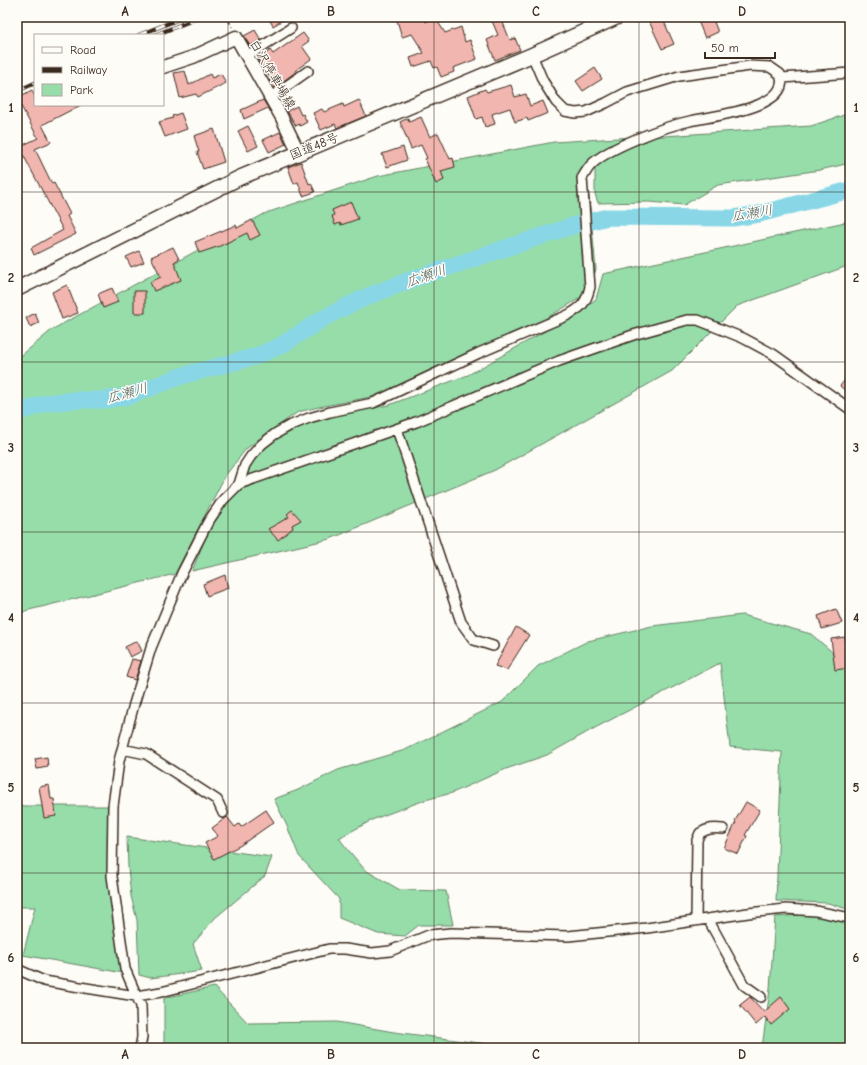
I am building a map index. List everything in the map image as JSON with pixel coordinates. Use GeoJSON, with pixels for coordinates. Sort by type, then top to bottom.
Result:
{"type":"FeatureCollection","features":[{"type":"Feature","properties":{"kind":"highway","name":"国道48号"},"geometry":{"type":"LineString","coordinates":[[17,289],[239,178],[532,55],[617,17]]}},
{"type":"Feature","properties":{"kind":"main road","name":"白沢停車場線"},"geometry":{"type":"LineString","coordinates":[[164,67],[194,57],[236,37],[271,97],[299,153]]}},
{"type":"Feature","properties":{"kind":"street"},"geometry":{"type":"LineString","coordinates":[[247,56],[291,28]]}},
{"type":"Feature","properties":{"kind":"street"},"geometry":{"type":"LineString","coordinates":[[239,484],[245,464],[256,450],[275,434],[289,426],[330,412],[373,403],[479,353],[566,316],[580,308],[588,298],[590,287],[582,178],[591,165],[603,156],[651,133],[689,121],[732,113],[757,106],[778,92],[782,78],[778,72],[770,67],[750,66],[679,76],[627,92],[606,104],[586,112],[575,113],[565,110],[556,102],[543,81],[532,55]]}},
{"type":"Feature","properties":{"kind":"street"},"geometry":{"type":"LineString","coordinates":[[271,97],[308,71]]}},
{"type":"Feature","properties":{"kind":"street"},"geometry":{"type":"LineString","coordinates":[[782,78],[850,73]]}},
{"type":"Feature","properties":{"kind":"street"},"geometry":{"type":"LineString","coordinates":[[140,1048],[142,1037],[141,1006],[125,969],[112,876],[113,806],[119,761],[151,648],[182,574],[208,522],[223,500],[239,484],[397,429],[477,397],[559,361],[633,335],[687,320],[698,320],[743,338],[773,354],[850,409]]}},
{"type":"Feature","properties":{"kind":"street"},"geometry":{"type":"LineString","coordinates":[[397,429],[461,622],[474,640],[494,646]]}},
{"type":"Feature","properties":{"kind":"street"},"geometry":{"type":"LineString","coordinates":[[122,749],[146,754],[217,800],[223,813]]}},
{"type":"Feature","properties":{"kind":"street"},"geometry":{"type":"LineString","coordinates":[[696,921],[697,840],[700,832],[705,829],[723,829]]}},
{"type":"Feature","properties":{"kind":"street"},"geometry":{"type":"LineString","coordinates":[[17,969],[44,981],[136,996],[161,992],[323,950],[345,949],[372,953],[390,951],[429,935],[451,933],[568,936],[648,928],[786,909],[816,911],[850,918]]}},
{"type":"Feature","properties":{"kind":"street"},"geometry":{"type":"LineString","coordinates":[[708,919],[744,985],[760,997]]}},
{"type":"Feature","properties":{"kind":"green space"},"geometry":{"type":"Polygon","coordinates":[[[850,113],[850,163],[820,170],[718,185],[684,205],[649,202],[598,203],[595,194],[595,165],[623,148],[650,137],[811,126],[850,113]]]}},
{"type":"Feature","properties":{"kind":"green space"},"geometry":{"type":"Polygon","coordinates":[[[634,137],[590,159],[583,167],[589,196],[596,269],[591,287],[577,300],[518,335],[408,387],[376,396],[298,412],[246,449],[225,476],[175,574],[25,611],[17,617],[17,359],[53,329],[266,213],[378,176],[554,142],[634,137]]]}},
{"type":"Feature","properties":{"kind":"green space"},"geometry":{"type":"Polygon","coordinates":[[[850,221],[850,265],[737,306],[672,371],[495,470],[330,539],[192,571],[207,534],[237,477],[265,445],[318,418],[389,405],[468,375],[577,313],[596,299],[603,274],[850,221]]]}},
{"type":"Feature","properties":{"kind":"green space"},"geometry":{"type":"Polygon","coordinates":[[[742,615],[811,634],[850,667],[850,910],[828,903],[776,901],[782,752],[730,747],[720,663],[591,730],[547,755],[506,769],[452,793],[425,800],[374,819],[339,838],[365,870],[400,890],[446,891],[453,925],[419,925],[405,936],[378,934],[339,918],[339,899],[299,856],[274,799],[298,790],[338,770],[405,750],[502,702],[538,666],[588,641],[652,626],[742,615]]]}},
{"type":"Feature","properties":{"kind":"green space"},"geometry":{"type":"Polygon","coordinates":[[[17,806],[116,806],[113,921],[123,973],[23,955],[35,907],[17,907],[17,806]]]}},
{"type":"Feature","properties":{"kind":"green space"},"geometry":{"type":"Polygon","coordinates":[[[127,837],[272,857],[265,876],[215,918],[193,944],[202,971],[151,978],[139,975],[137,920],[131,896],[127,837]]]}},
{"type":"Feature","properties":{"kind":"green space"},"geometry":{"type":"Polygon","coordinates":[[[826,913],[850,922],[850,1048],[762,1048],[770,989],[775,917],[826,913]]]}},
{"type":"Feature","properties":{"kind":"green space"},"geometry":{"type":"Polygon","coordinates":[[[214,987],[248,1023],[337,1022],[394,1032],[519,1048],[164,1048],[164,998],[214,987]]]}},
{"type":"Feature","properties":{"kind":"building"},"geometry":{"type":"Polygon","coordinates":[[[268,17],[288,17],[273,26],[268,17]]]}},
{"type":"Feature","properties":{"kind":"building"},"geometry":{"type":"Polygon","coordinates":[[[396,17],[421,17],[426,22],[435,17],[445,33],[461,27],[465,42],[470,40],[477,59],[453,68],[454,72],[441,77],[437,67],[434,68],[431,61],[413,67],[410,58],[424,53],[412,34],[402,37],[396,17]]]}},
{"type":"Feature","properties":{"kind":"building"},"geometry":{"type":"Polygon","coordinates":[[[647,17],[662,17],[674,44],[662,49],[647,17]]]}},
{"type":"Feature","properties":{"kind":"building"},"geometry":{"type":"Polygon","coordinates":[[[706,17],[712,17],[718,32],[705,38],[698,21],[706,17]]]}},
{"type":"Feature","properties":{"kind":"building"},"geometry":{"type":"Polygon","coordinates":[[[501,18],[510,40],[515,38],[520,50],[495,60],[487,40],[498,35],[492,21],[501,18]]]}},
{"type":"Feature","properties":{"kind":"building"},"geometry":{"type":"Polygon","coordinates":[[[255,30],[261,40],[250,46],[244,36],[255,30]]]}},
{"type":"Feature","properties":{"kind":"building"},"geometry":{"type":"Polygon","coordinates":[[[303,33],[309,41],[302,46],[311,59],[274,88],[269,81],[271,79],[258,60],[270,50],[273,54],[303,33]]]}},
{"type":"Feature","properties":{"kind":"building"},"geometry":{"type":"Polygon","coordinates":[[[595,68],[602,79],[583,91],[576,81],[595,68]]]}},
{"type":"Feature","properties":{"kind":"building"},"geometry":{"type":"Polygon","coordinates":[[[185,71],[189,85],[210,74],[212,78],[221,74],[226,83],[198,97],[196,94],[180,98],[174,73],[185,71]]]}},
{"type":"Feature","properties":{"kind":"building"},"geometry":{"type":"Polygon","coordinates":[[[511,85],[515,97],[526,94],[530,106],[543,101],[548,113],[528,121],[527,118],[515,122],[510,108],[492,114],[495,124],[485,127],[482,117],[476,119],[468,96],[485,89],[487,92],[511,85]]]}},
{"type":"Feature","properties":{"kind":"building"},"geometry":{"type":"Polygon","coordinates":[[[32,90],[34,95],[34,106],[79,106],[42,125],[51,142],[35,149],[52,184],[54,183],[70,214],[67,216],[76,234],[34,255],[31,248],[63,230],[19,147],[38,138],[21,106],[17,108],[17,98],[32,90]]]}},
{"type":"Feature","properties":{"kind":"building"},"geometry":{"type":"Polygon","coordinates":[[[263,100],[268,108],[244,119],[241,110],[263,100]]]}},
{"type":"Feature","properties":{"kind":"building"},"geometry":{"type":"Polygon","coordinates":[[[359,100],[366,116],[337,128],[335,124],[321,130],[313,113],[322,109],[324,112],[343,104],[344,107],[359,100]]]}},
{"type":"Feature","properties":{"kind":"building"},"geometry":{"type":"Polygon","coordinates":[[[297,106],[301,115],[303,114],[307,122],[300,126],[299,124],[296,126],[287,111],[297,106]]]}},
{"type":"Feature","properties":{"kind":"building"},"geometry":{"type":"Polygon","coordinates":[[[181,113],[187,129],[165,137],[159,122],[173,118],[172,116],[181,113]]]}},
{"type":"Feature","properties":{"kind":"building"},"geometry":{"type":"Polygon","coordinates":[[[421,117],[430,137],[438,133],[450,159],[453,158],[455,167],[441,171],[444,180],[436,184],[425,159],[427,158],[421,145],[411,149],[400,122],[408,118],[409,122],[421,117]]]}},
{"type":"Feature","properties":{"kind":"building"},"geometry":{"type":"Polygon","coordinates":[[[248,126],[258,146],[248,151],[238,131],[248,126]]]}},
{"type":"Feature","properties":{"kind":"building"},"geometry":{"type":"Polygon","coordinates":[[[214,129],[224,162],[203,169],[197,152],[199,152],[194,136],[214,129]]]}},
{"type":"Feature","properties":{"kind":"building"},"geometry":{"type":"Polygon","coordinates":[[[280,132],[286,144],[269,152],[263,140],[280,132]]]}},
{"type":"Feature","properties":{"kind":"building"},"geometry":{"type":"Polygon","coordinates":[[[403,147],[407,160],[387,167],[382,154],[403,147]]]}},
{"type":"Feature","properties":{"kind":"building"},"geometry":{"type":"Polygon","coordinates":[[[301,162],[309,184],[311,183],[315,192],[303,196],[298,182],[294,184],[288,167],[301,162]]]}},
{"type":"Feature","properties":{"kind":"building"},"geometry":{"type":"Polygon","coordinates":[[[351,202],[358,219],[341,225],[340,223],[335,225],[332,210],[351,202]]]}},
{"type":"Feature","properties":{"kind":"building"},"geometry":{"type":"Polygon","coordinates":[[[252,220],[260,235],[250,240],[247,233],[220,246],[199,253],[195,242],[236,225],[237,228],[252,220]]]}},
{"type":"Feature","properties":{"kind":"building"},"geometry":{"type":"Polygon","coordinates":[[[173,247],[179,259],[174,262],[181,280],[154,291],[150,282],[161,277],[151,257],[173,247]]]}},
{"type":"Feature","properties":{"kind":"building"},"geometry":{"type":"Polygon","coordinates":[[[139,251],[144,262],[131,267],[126,257],[139,251]]]}},
{"type":"Feature","properties":{"kind":"building"},"geometry":{"type":"Polygon","coordinates":[[[67,285],[78,313],[62,319],[52,292],[67,285]]]}},
{"type":"Feature","properties":{"kind":"building"},"geometry":{"type":"Polygon","coordinates":[[[112,288],[118,302],[103,308],[98,294],[112,288]]]}},
{"type":"Feature","properties":{"kind":"building"},"geometry":{"type":"Polygon","coordinates":[[[134,291],[145,291],[145,313],[134,313],[134,291]]]}},
{"type":"Feature","properties":{"kind":"building"},"geometry":{"type":"Polygon","coordinates":[[[35,313],[39,323],[30,327],[26,318],[35,313]]]}},
{"type":"Feature","properties":{"kind":"building"},"geometry":{"type":"Polygon","coordinates":[[[850,374],[850,395],[840,386],[850,374]]]}},
{"type":"Feature","properties":{"kind":"building"},"geometry":{"type":"Polygon","coordinates":[[[292,510],[301,520],[292,525],[293,528],[278,540],[268,529],[289,517],[287,514],[292,510]]]}},
{"type":"Feature","properties":{"kind":"building"},"geometry":{"type":"Polygon","coordinates":[[[225,575],[228,588],[207,596],[203,584],[225,575]]]}},
{"type":"Feature","properties":{"kind":"building"},"geometry":{"type":"Polygon","coordinates":[[[836,609],[842,623],[822,629],[818,616],[836,609]]]}},
{"type":"Feature","properties":{"kind":"building"},"geometry":{"type":"Polygon","coordinates":[[[516,627],[529,635],[507,670],[495,666],[516,627]]]}},
{"type":"Feature","properties":{"kind":"building"},"geometry":{"type":"Polygon","coordinates":[[[845,637],[849,668],[835,670],[831,639],[845,637]]]}},
{"type":"Feature","properties":{"kind":"building"},"geometry":{"type":"Polygon","coordinates":[[[137,641],[142,651],[130,657],[125,647],[137,641]]]}},
{"type":"Feature","properties":{"kind":"building"},"geometry":{"type":"Polygon","coordinates":[[[132,659],[141,661],[135,680],[126,677],[132,659]]]}},
{"type":"Feature","properties":{"kind":"building"},"geometry":{"type":"Polygon","coordinates":[[[47,757],[48,767],[37,769],[35,759],[47,757]]]}},
{"type":"Feature","properties":{"kind":"building"},"geometry":{"type":"Polygon","coordinates":[[[49,785],[51,799],[54,799],[56,816],[44,818],[39,787],[49,785]]]}},
{"type":"Feature","properties":{"kind":"building"},"geometry":{"type":"Polygon","coordinates":[[[746,802],[760,810],[745,835],[747,836],[738,854],[724,848],[736,822],[735,821],[746,802]]]}},
{"type":"Feature","properties":{"kind":"building"},"geometry":{"type":"Polygon","coordinates":[[[266,810],[274,822],[241,845],[214,859],[205,843],[218,836],[212,828],[227,817],[235,827],[239,824],[241,827],[266,810]]]}},
{"type":"Feature","properties":{"kind":"building"},"geometry":{"type":"Polygon","coordinates":[[[750,997],[764,1012],[781,997],[790,1009],[771,1025],[765,1017],[756,1025],[740,1005],[750,997]]]}},
{"type":"Feature","properties":{"kind":"waterway","name":"広瀬川"},"geometry":{"type":"LineString","coordinates":[[17,413],[46,403],[75,400],[104,400],[129,396],[181,376],[257,356],[282,345],[324,318],[371,295],[413,279],[572,226],[608,217],[733,218],[759,214],[850,190]]}},
{"type":"Feature","properties":{"kind":"railway"},"geometry":{"type":"LineString","coordinates":[[142,34],[184,17]]}},
{"type":"Feature","properties":{"kind":"railway"},"geometry":{"type":"LineString","coordinates":[[158,34],[200,17]]}},
{"type":"Feature","properties":{"kind":"railway"},"geometry":{"type":"LineString","coordinates":[[17,91],[34,83]]}}]}
